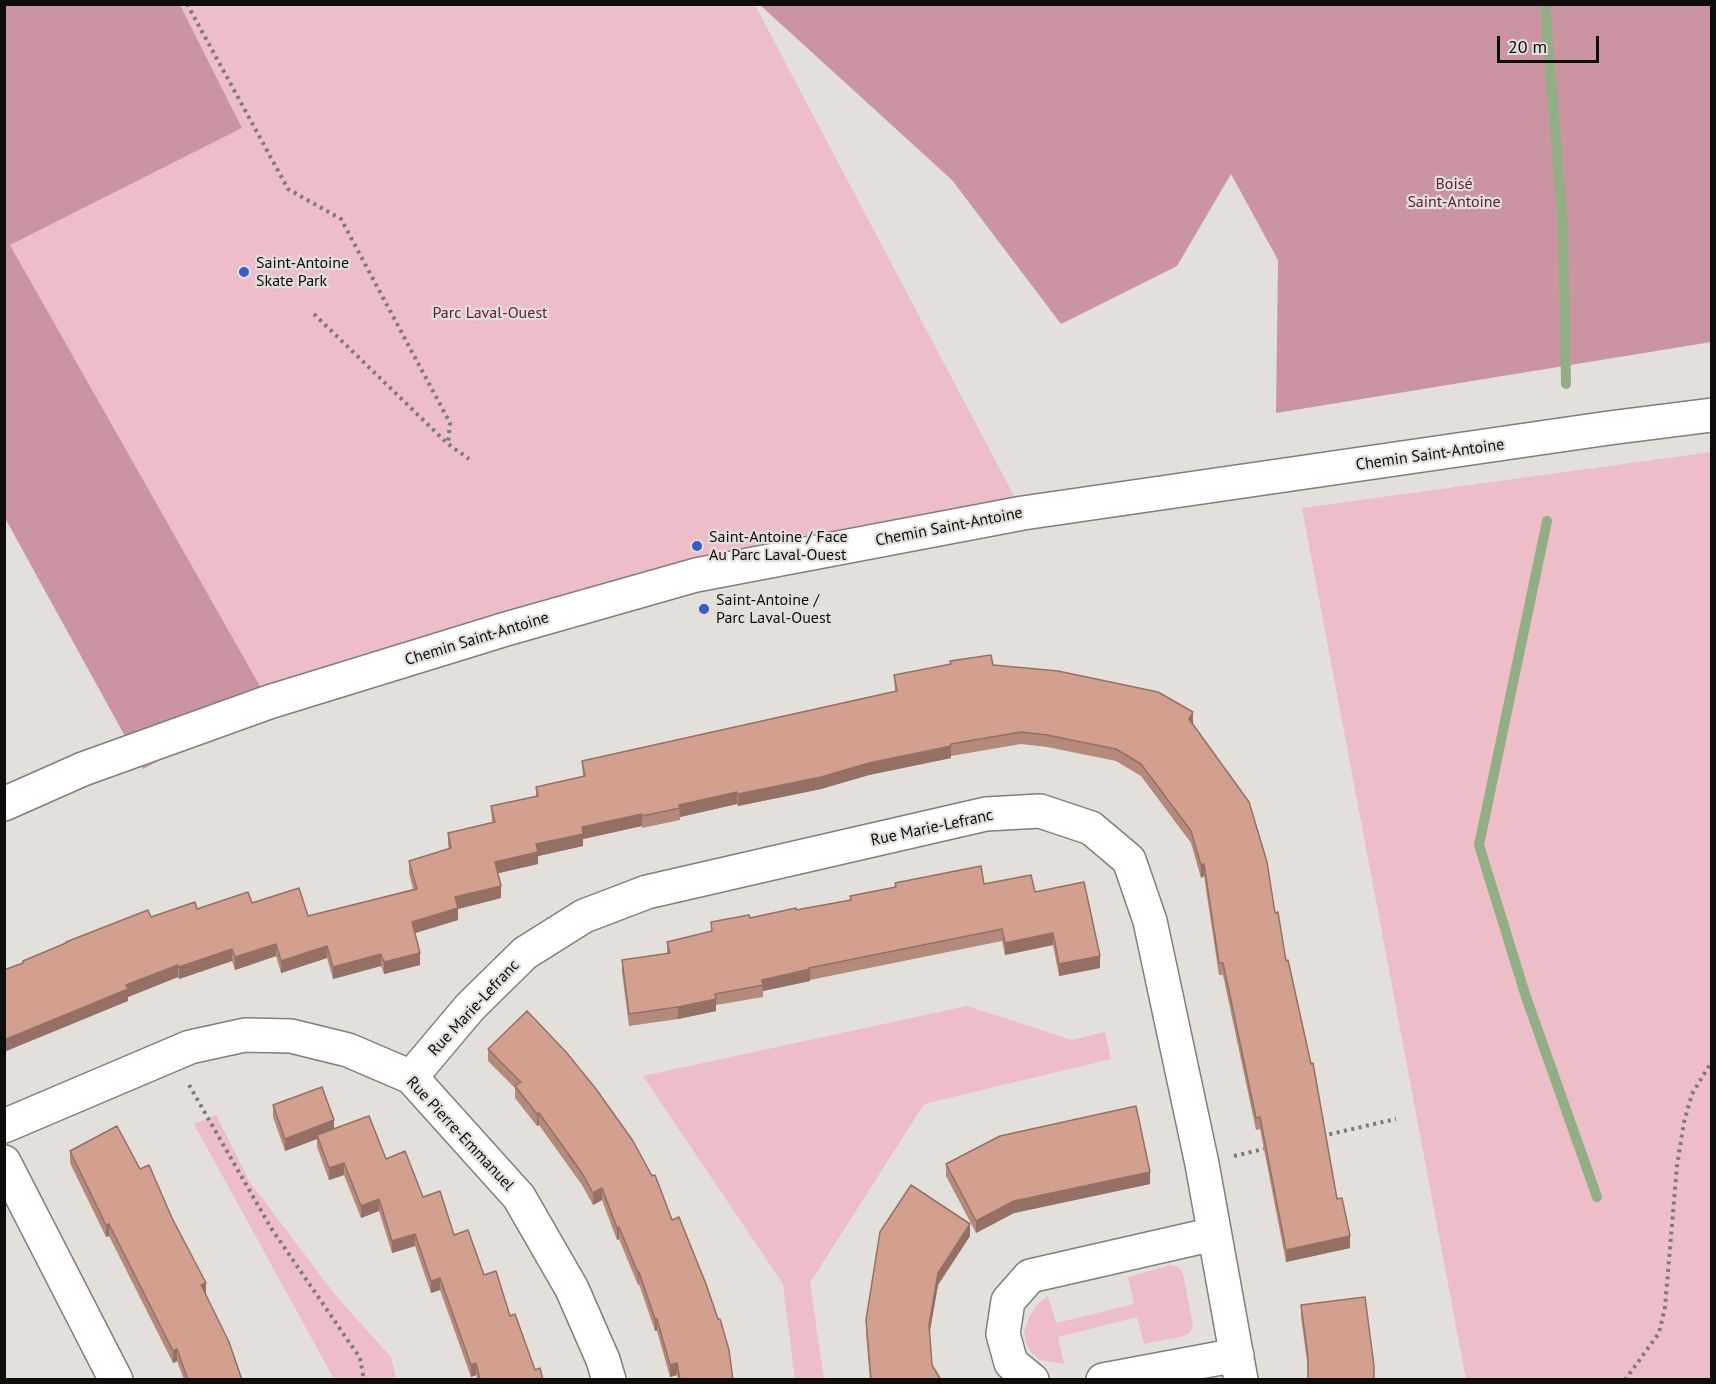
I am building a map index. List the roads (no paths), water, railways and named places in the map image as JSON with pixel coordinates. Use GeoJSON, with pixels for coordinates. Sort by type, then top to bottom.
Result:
{"type":"FeatureCollection","features":[{"type":"Feature","properties":{"kind":"street","name":"Chemin Saint-Antoine"},"geometry":{"type":"LineString","coordinates":[[4,804],[83,769],[269,702],[506,629],[696,575],[1023,513],[1609,428],[1712,416]]}},
{"type":"Feature","properties":{"kind":"street","name":"Rue Marie-Lefranc"},"geometry":{"type":"LineString","coordinates":[[411,1077],[470,1007],[525,953],[584,916],[646,892],[986,814],[1040,811],[1091,828],[1129,860],[1150,921],[1202,1164],[1239,1367],[1103,1380]]}},
{"type":"Feature","properties":{"kind":"street","name":"Rue Pierre-Emmanuel"},"geometry":{"type":"LineString","coordinates":[[4,1126],[190,1047],[245,1035],[291,1036],[348,1050],[411,1077],[519,1197],[572,1289],[603,1360],[609,1380]]}},
{"type":"Feature","properties":{"kind":"street"},"geometry":{"type":"LineString","coordinates":[[4,1162],[116,1380]]}},
{"type":"Feature","properties":{"kind":"street"},"geometry":{"type":"LineString","coordinates":[[1032,1380],[1011,1363],[1003,1335],[1008,1302],[1030,1276],[1214,1234]]}},
{"type":"Feature","properties":{"kind":"waterway"},"geometry":{"type":"LineString","coordinates":[[1545,4],[1563,228],[1566,384]]}},
{"type":"Feature","properties":{"kind":"waterway"},"geometry":{"type":"LineString","coordinates":[[1547,521],[1479,845],[1526,997],[1597,1197]]}},
{"type":"Feature","properties":{"kind":"place","name":"Saint-Antoine Skate Park"},"geometry":{"type":"Point","coordinates":[244,272]}},
{"type":"Feature","properties":{"kind":"place","name":"Saint-Antoine / Face Au Parc Laval-Ouest"},"geometry":{"type":"Point","coordinates":[697,546]}},
{"type":"Feature","properties":{"kind":"place","name":"Saint-Antoine / Parc Laval-Ouest"},"geometry":{"type":"Point","coordinates":[704,609]}},
{"type":"Feature","properties":{"kind":"park label","name":"Boisé Saint-Antoine"},"geometry":{"type":"Point","coordinates":[1454,193]}},
{"type":"Feature","properties":{"kind":"park label","name":"Parc Laval-Ouest"},"geometry":{"type":"Point","coordinates":[490,313]}}]}
